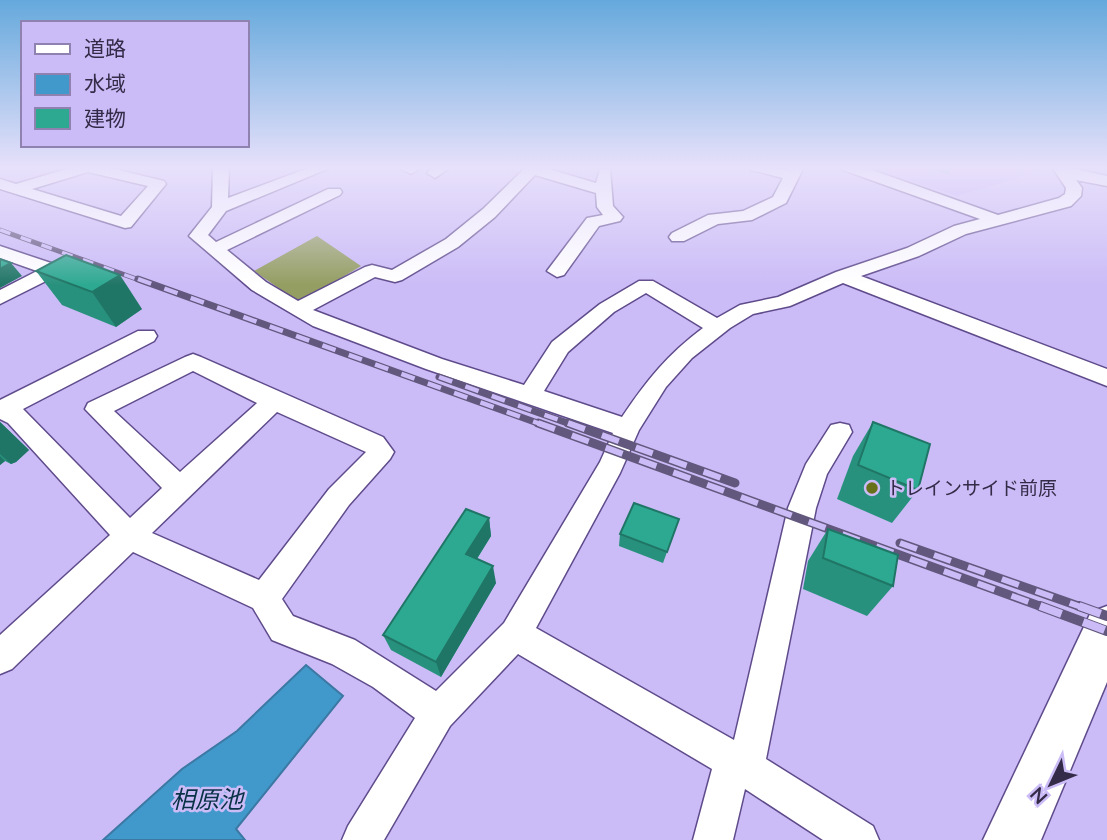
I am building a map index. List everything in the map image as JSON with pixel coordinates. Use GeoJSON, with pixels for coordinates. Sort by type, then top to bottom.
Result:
{"type":"FeatureCollection","features":[{"type":"Feature","properties":{"kind":"main road"},"geometry":{"type":"LineString","coordinates":[[1012,840],[1107,628]]}},
{"type":"Feature","properties":{"kind":"street"},"geometry":{"type":"LineString","coordinates":[[71,206],[125,223],[139,206]]}},
{"type":"Feature","properties":{"kind":"street"},"geometry":{"type":"LineString","coordinates":[[215,249],[304,206]]}},
{"type":"Feature","properties":{"kind":"street"},"geometry":{"type":"LineString","coordinates":[[297,310],[372,271],[395,276],[452,243],[496,206]]}},
{"type":"Feature","properties":{"kind":"street"},"geometry":{"type":"LineString","coordinates":[[558,271],[593,222],[614,217],[605,206]]}},
{"type":"Feature","properties":{"kind":"street"},"geometry":{"type":"LineString","coordinates":[[678,237],[708,222],[746,216],[767,206]]}},
{"type":"Feature","properties":{"kind":"street"},"geometry":{"type":"LineString","coordinates":[[961,206],[999,221]]}},
{"type":"Feature","properties":{"kind":"street"},"geometry":{"type":"LineString","coordinates":[[362,840],[438,714],[515,634],[611,466],[628,428],[669,368],[717,327],[747,309],[783,302],[843,276],[913,252],[960,230],[1050,206]]}},
{"type":"Feature","properties":{"kind":"street"},"geometry":{"type":"LineString","coordinates":[[220,207],[198,236],[259,286],[297,310],[434,365],[628,428]]}},
{"type":"Feature","properties":{"kind":"street"},"geometry":{"type":"LineString","coordinates":[[0,252],[53,270],[0,298]]}},
{"type":"Feature","properties":{"kind":"street"},"geometry":{"type":"LineString","coordinates":[[843,276],[1107,377]]}},
{"type":"Feature","properties":{"kind":"street"},"geometry":{"type":"LineString","coordinates":[[530,394],[560,347],[607,308],[646,285],[717,327]]}},
{"type":"Feature","properties":{"kind":"street"},"geometry":{"type":"LineString","coordinates":[[0,410],[146,336]]}},
{"type":"Feature","properties":{"kind":"street"},"geometry":{"type":"LineString","coordinates":[[180,488],[97,410],[193,362],[374,444],[380,452],[339,497],[264,598]]}},
{"type":"Feature","properties":{"kind":"street"},"geometry":{"type":"LineString","coordinates":[[0,657],[274,401]]}},
{"type":"Feature","properties":{"kind":"street"},"geometry":{"type":"LineString","coordinates":[[0,410],[18,416],[36,440],[129,536],[264,598],[283,629],[308,634],[409,691],[438,714]]}},
{"type":"Feature","properties":{"kind":"street"},"geometry":{"type":"LineString","coordinates":[[713,840],[739,764],[802,508],[814,471],[840,432]]}},
{"type":"Feature","properties":{"kind":"street"},"geometry":{"type":"LineString","coordinates":[[515,634],[739,764],[859,840]]}},
{"type":"Feature","properties":{"kind":"green space"},"geometry":{"type":"Polygon","coordinates":[[[317,236],[361,266],[300,303],[254,271],[317,236]]]}},
{"type":"Feature","properties":{"kind":"water","name":"相原池"},"geometry":{"type":"Polygon","coordinates":[[[306,665],[343,696],[236,829],[245,840],[103,840],[182,769],[237,731],[306,665]]]}},
{"type":"Feature","properties":{"kind":"building"},"geometry":{"type":"Polygon","coordinates":[[[66,255],[120,275],[92,292],[36,271],[66,255]]]}},
{"type":"Feature","properties":{"kind":"building"},"geometry":{"type":"Polygon","coordinates":[[[0,259],[11,263],[0,269],[0,259]]]}},
{"type":"Feature","properties":{"kind":"building"},"geometry":{"type":"Polygon","coordinates":[[[873,422],[930,444],[918,490],[858,465],[873,422]]]}},
{"type":"Feature","properties":{"kind":"building"},"geometry":{"type":"Polygon","coordinates":[[[634,503],[679,519],[667,552],[620,534],[634,503]]]}},
{"type":"Feature","properties":{"kind":"building"},"geometry":{"type":"Polygon","coordinates":[[[466,509],[489,518],[466,554],[493,566],[436,662],[383,635],[466,509]]]}},
{"type":"Feature","properties":{"kind":"building"},"geometry":{"type":"Polygon","coordinates":[[[828,529],[898,555],[893,586],[823,558],[828,529]]]}},
{"type":"Feature","properties":{"kind":"railway"},"geometry":{"type":"LineString","coordinates":[[0,230],[142,281]]}},
{"type":"Feature","properties":{"kind":"railway"},"geometry":{"type":"LineString","coordinates":[[138,279],[543,425]]}},
{"type":"Feature","properties":{"kind":"railway"},"geometry":{"type":"LineString","coordinates":[[439,377],[573,425]]}},
{"type":"Feature","properties":{"kind":"railway"},"geometry":{"type":"LineString","coordinates":[[538,423],[1045,608]]}},
{"type":"Feature","properties":{"kind":"railway"},"geometry":{"type":"LineString","coordinates":[[568,423],[735,483]]}},
{"type":"Feature","properties":{"kind":"railway"},"geometry":{"type":"LineString","coordinates":[[900,543],[1084,608]]}},
{"type":"Feature","properties":{"kind":"railway"},"geometry":{"type":"LineString","coordinates":[[1040,606],[1107,631]]}},
{"type":"Feature","properties":{"kind":"railway"},"geometry":{"type":"LineString","coordinates":[[1079,606],[1107,616]]}},
{"type":"Feature","properties":{"kind":"place","name":"トレインサイド前原"},"geometry":{"type":"Point","coordinates":[872,488]}}]}
